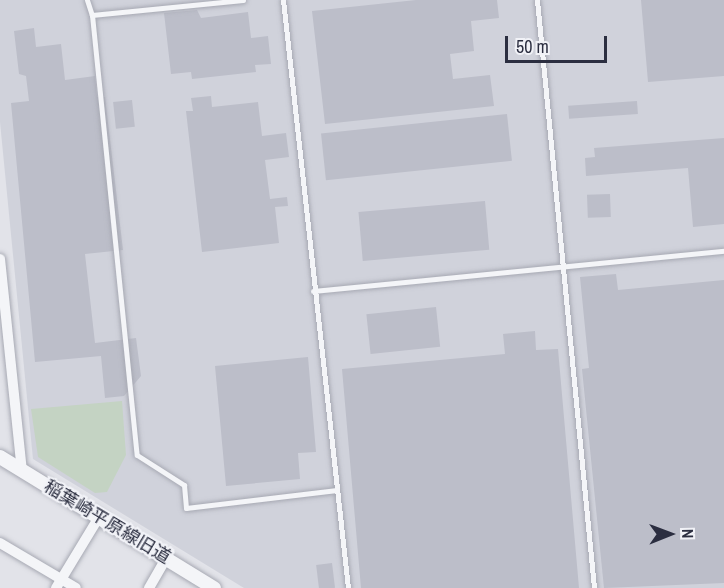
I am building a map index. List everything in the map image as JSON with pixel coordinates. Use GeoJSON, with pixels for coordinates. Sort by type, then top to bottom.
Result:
{"type":"FeatureCollection","features":[{"type":"Feature","properties":{"kind":"street"},"geometry":{"type":"LineString","coordinates":[[0,259],[22,471]]}},
{"type":"Feature","properties":{"kind":"street","name":"稲葉崎平原線旧道"},"geometry":{"type":"LineString","coordinates":[[0,457],[214,588]]}},
{"type":"Feature","properties":{"kind":"street"},"geometry":{"type":"LineString","coordinates":[[59,584],[99,518]]}},
{"type":"Feature","properties":{"kind":"street"},"geometry":{"type":"LineString","coordinates":[[0,543],[59,584],[76,588]]}},
{"type":"Feature","properties":{"kind":"street"},"geometry":{"type":"LineString","coordinates":[[149,588],[166,558]]}},
{"type":"Feature","properties":{"kind":"lane"},"geometry":{"type":"LineString","coordinates":[[87,0],[92,15],[137,455],[184,486],[186,508],[338,490]]}},
{"type":"Feature","properties":{"kind":"lane"},"geometry":{"type":"LineString","coordinates":[[92,15],[243,0]]}},
{"type":"Feature","properties":{"kind":"lane"},"geometry":{"type":"LineString","coordinates":[[283,0],[313,291],[348,588]]}},
{"type":"Feature","properties":{"kind":"lane"},"geometry":{"type":"LineString","coordinates":[[537,0],[594,588]]}},
{"type":"Feature","properties":{"kind":"lane"},"geometry":{"type":"LineString","coordinates":[[313,291],[563,264],[724,251]]}},
{"type":"Feature","properties":{"kind":"shaded area"},"geometry":{"type":"Polygon","coordinates":[[[0,0],[724,0],[724,588],[244,588],[33,459],[0,122],[0,0]]]}},
{"type":"Feature","properties":{"kind":"green space"},"geometry":{"type":"Polygon","coordinates":[[[122,401],[126,455],[107,492],[95,493],[38,457],[31,409],[122,401]]]}},
{"type":"Feature","properties":{"kind":"building"},"geometry":{"type":"Polygon","coordinates":[[[416,0],[497,0],[499,18],[471,21],[474,51],[450,54],[453,79],[490,75],[494,106],[325,124],[312,11],[416,0]]]}},
{"type":"Feature","properties":{"kind":"building"},"geometry":{"type":"Polygon","coordinates":[[[641,0],[724,0],[724,76],[648,82],[641,0]]]}},
{"type":"Feature","properties":{"kind":"building"},"geometry":{"type":"Polygon","coordinates":[[[197,10],[201,18],[248,12],[251,38],[268,36],[271,64],[255,65],[256,72],[192,79],[191,72],[171,74],[164,13],[197,10]]]}},
{"type":"Feature","properties":{"kind":"building"},"geometry":{"type":"Polygon","coordinates":[[[34,28],[36,47],[61,44],[65,80],[95,76],[97,97],[105,97],[123,250],[85,254],[95,343],[136,338],[141,376],[124,396],[105,398],[101,356],[35,362],[11,103],[29,101],[26,76],[19,74],[14,31],[34,28]]]}},
{"type":"Feature","properties":{"kind":"building"},"geometry":{"type":"Polygon","coordinates":[[[211,96],[212,107],[258,102],[262,136],[286,133],[289,157],[265,160],[270,199],[287,197],[288,206],[275,207],[279,243],[202,252],[186,111],[193,111],[191,98],[211,96]]]}},
{"type":"Feature","properties":{"kind":"building"},"geometry":{"type":"Polygon","coordinates":[[[132,100],[135,127],[116,129],[113,102],[132,100]]]}},
{"type":"Feature","properties":{"kind":"building"},"geometry":{"type":"Polygon","coordinates":[[[637,101],[638,114],[569,119],[568,106],[637,101]]]}},
{"type":"Feature","properties":{"kind":"building"},"geometry":{"type":"Polygon","coordinates":[[[507,114],[512,161],[326,180],[321,134],[507,114]]]}},
{"type":"Feature","properties":{"kind":"building"},"geometry":{"type":"Polygon","coordinates":[[[724,138],[724,224],[693,227],[688,168],[586,176],[585,158],[595,157],[594,148],[724,138]]]}},
{"type":"Feature","properties":{"kind":"building"},"geometry":{"type":"Polygon","coordinates":[[[610,194],[611,217],[588,218],[587,195],[610,194]]]}},
{"type":"Feature","properties":{"kind":"building"},"geometry":{"type":"Polygon","coordinates":[[[485,201],[489,250],[363,261],[358,212],[485,201]]]}},
{"type":"Feature","properties":{"kind":"building"},"geometry":{"type":"Polygon","coordinates":[[[616,274],[618,290],[724,280],[724,583],[604,588],[582,369],[589,368],[580,277],[616,274]]]}},
{"type":"Feature","properties":{"kind":"building"},"geometry":{"type":"Polygon","coordinates":[[[436,307],[440,347],[371,354],[366,314],[436,307]]]}},
{"type":"Feature","properties":{"kind":"building"},"geometry":{"type":"Polygon","coordinates":[[[535,331],[536,350],[558,349],[579,588],[361,588],[342,369],[505,354],[503,334],[535,331]]]}},
{"type":"Feature","properties":{"kind":"building"},"geometry":{"type":"Polygon","coordinates":[[[308,357],[316,452],[298,453],[300,479],[226,486],[215,366],[308,357]]]}},
{"type":"Feature","properties":{"kind":"building"},"geometry":{"type":"Polygon","coordinates":[[[332,563],[335,588],[319,588],[316,565],[332,563]]]}}]}
